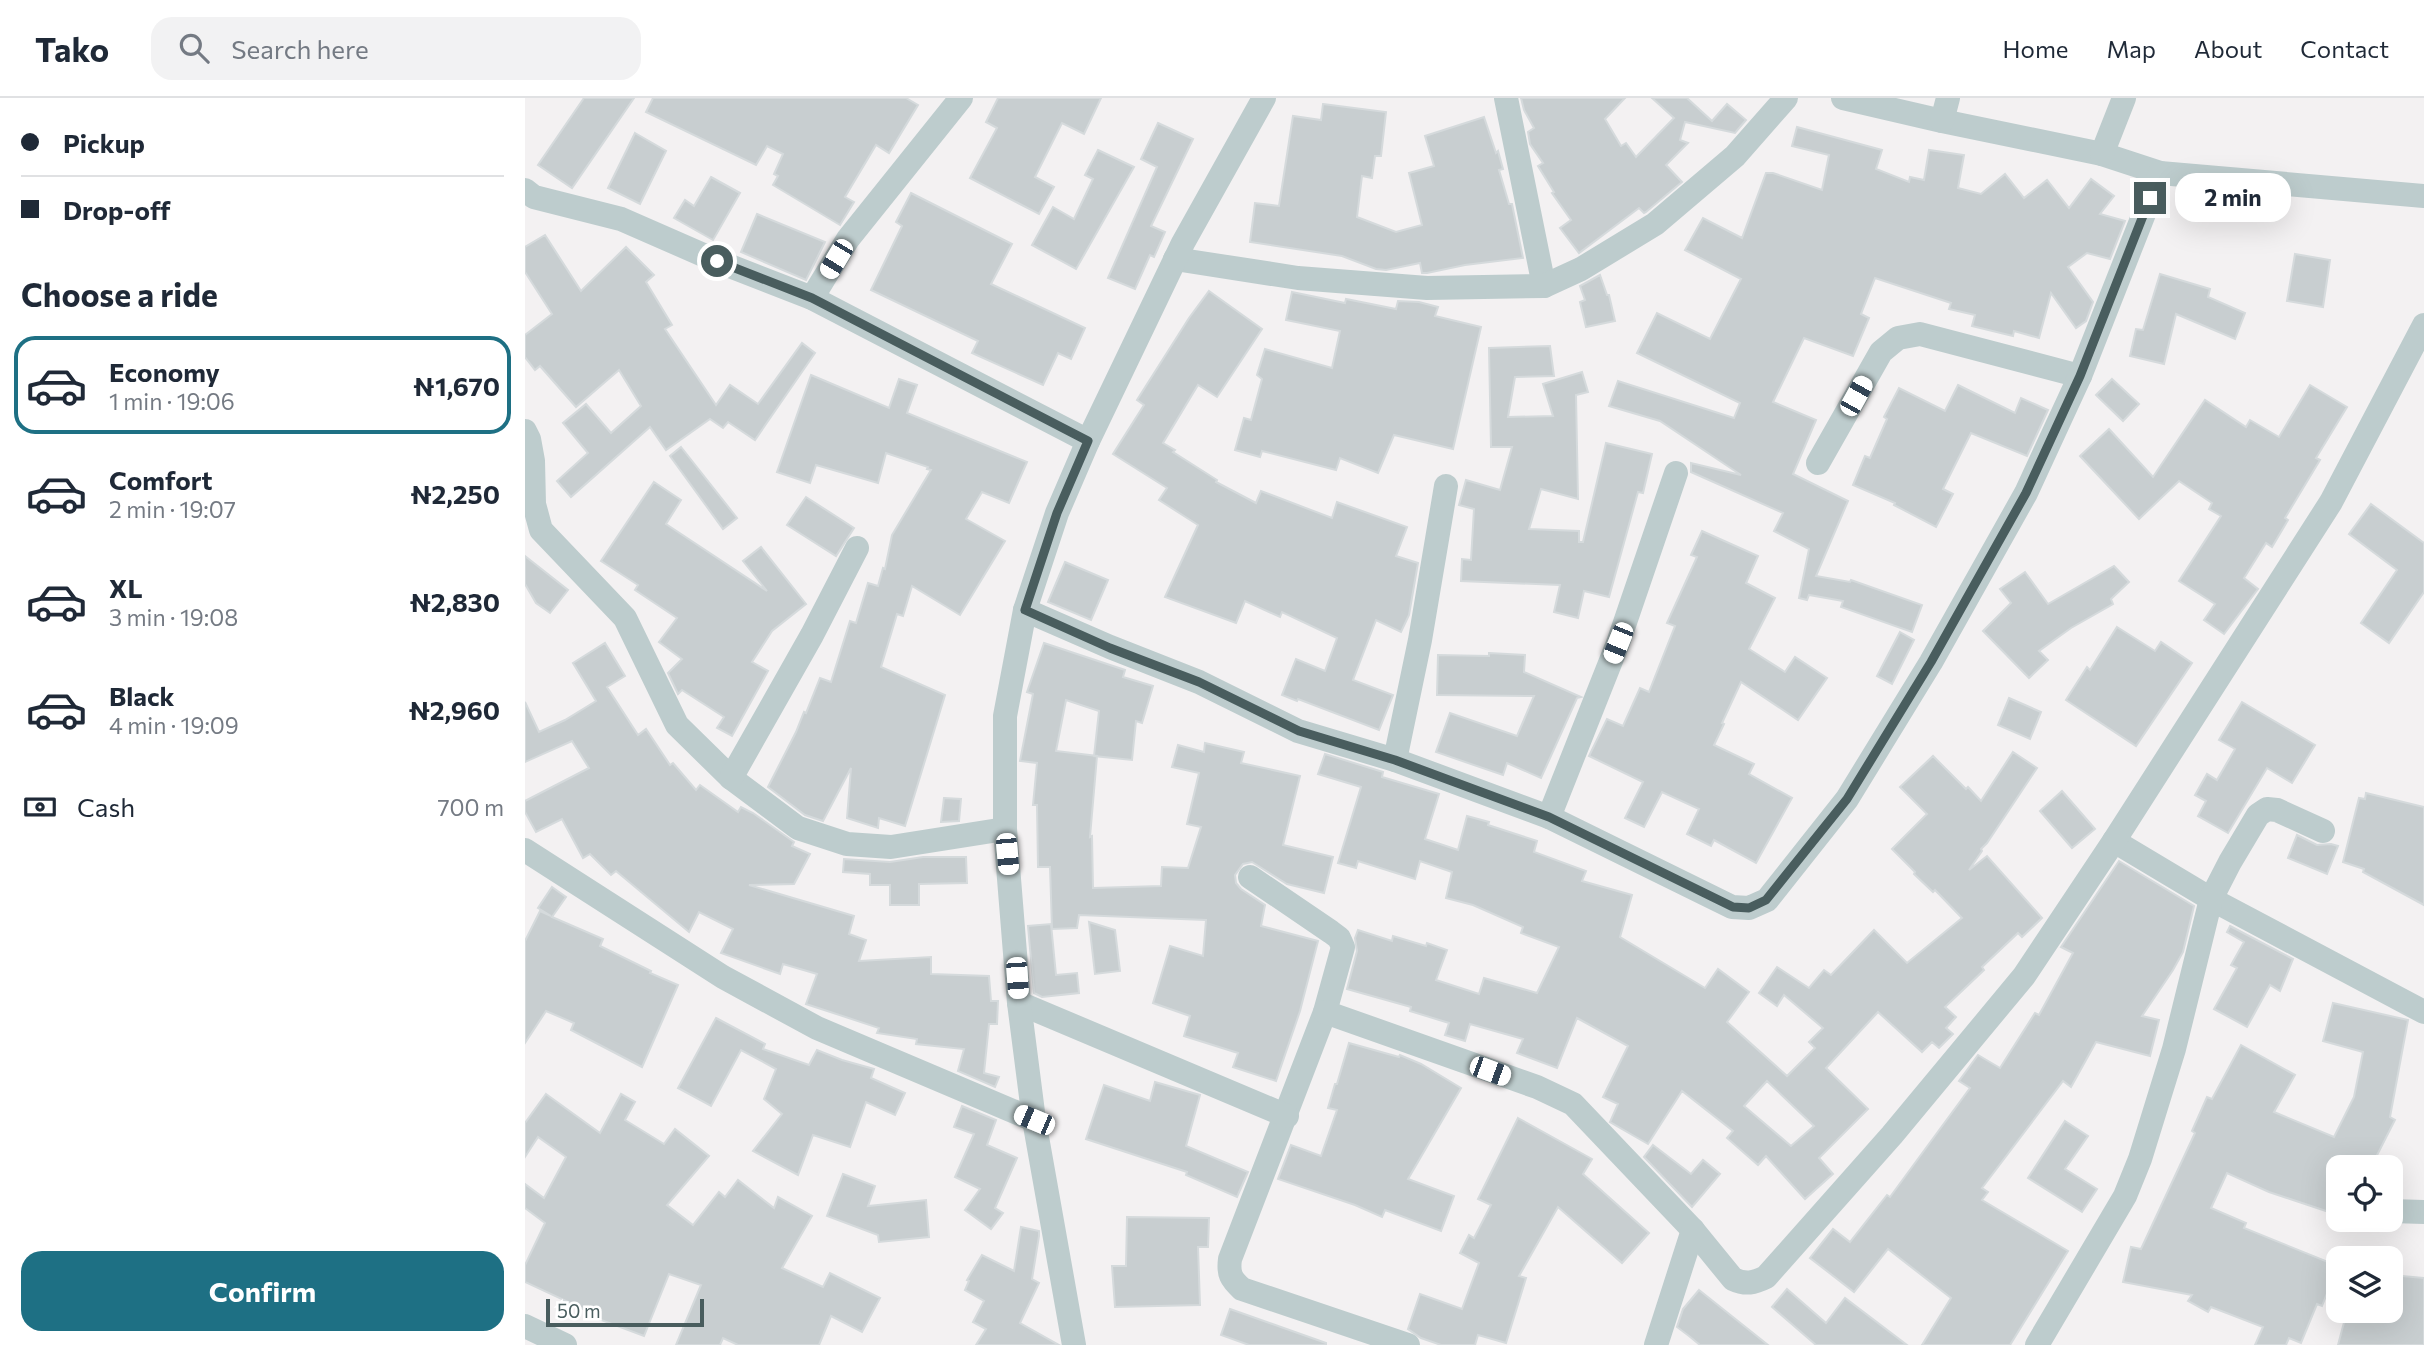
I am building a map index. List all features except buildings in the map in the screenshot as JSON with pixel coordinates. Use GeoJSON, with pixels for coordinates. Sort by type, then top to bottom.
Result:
{"type":"FeatureCollection","features":[{"type":"Feature","properties":{"kind":"street"},"geometry":{"type":"LineString","coordinates":[[812,298],[848,239],[961,98]]}},
{"type":"Feature","properties":{"kind":"street"},"geometry":{"type":"LineString","coordinates":[[1074,1345],[1034,1120],[1019,1003],[1005,829],[1005,716],[1025,610],[1057,513],[1088,441],[1175,259],[1264,98]]}},
{"type":"Feature","properties":{"kind":"street"},"geometry":{"type":"LineString","coordinates":[[1506,98],[1544,286]]}},
{"type":"Feature","properties":{"kind":"street"},"geometry":{"type":"LineString","coordinates":[[1175,259],[1311,279],[1427,288],[1544,286],[1581,269],[1655,224],[1735,156],[1786,98]]}},
{"type":"Feature","properties":{"kind":"street"},"geometry":{"type":"LineString","coordinates":[[1843,98],[1945,110],[2102,154],[2159,173],[2424,196]]}},
{"type":"Feature","properties":{"kind":"street"},"geometry":{"type":"LineString","coordinates":[[2102,154],[2124,98]]}},
{"type":"Feature","properties":{"kind":"street"},"geometry":{"type":"LineString","coordinates":[[1025,610],[1110,648],[1199,682],[1299,731],[1395,760],[1549,817],[1733,907],[1749,908],[1766,900],[1847,799],[1931,662],[2026,493],[2080,376],[2159,173]]}},
{"type":"Feature","properties":{"kind":"street"},"geometry":{"type":"LineString","coordinates":[[528,196],[621,219],[717,261],[812,298],[1088,441]]}},
{"type":"Feature","properties":{"kind":"street"},"geometry":{"type":"LineString","coordinates":[[1325,1012],[1537,1087],[1573,1104],[1693,1230],[1733,1279],[1741,1283],[1753,1283],[1766,1277],[1892,1135],[2024,976],[2114,841],[2331,502],[2424,325]]}},
{"type":"Feature","properties":{"kind":"street"},"geometry":{"type":"LineString","coordinates":[[1818,463],[1881,352],[1898,338],[1920,334],[2080,376]]}},
{"type":"Feature","properties":{"kind":"street"},"geometry":{"type":"LineString","coordinates":[[525,431],[533,461],[534,504],[541,530],[625,618],[677,725],[731,778],[798,828],[847,844],[891,847],[1005,829]]}},
{"type":"Feature","properties":{"kind":"street"},"geometry":{"type":"LineString","coordinates":[[1549,817],[1618,643],[1676,473]]}},
{"type":"Feature","properties":{"kind":"street"},"geometry":{"type":"LineString","coordinates":[[1395,760],[1420,640],[1446,486]]}},
{"type":"Feature","properties":{"kind":"street"},"geometry":{"type":"LineString","coordinates":[[731,778],[812,635],[857,548]]}},
{"type":"Feature","properties":{"kind":"street"},"geometry":{"type":"LineString","coordinates":[[2037,1345],[2125,1196],[2140,1159],[2173,1049],[2211,899],[2258,815],[2267,809],[2277,810],[2323,831]]}},
{"type":"Feature","properties":{"kind":"street"},"geometry":{"type":"LineString","coordinates":[[2114,841],[2211,899],[2424,1012]]}},
{"type":"Feature","properties":{"kind":"street"},"geometry":{"type":"LineString","coordinates":[[525,850],[723,977],[817,1028],[1034,1120]]}},
{"type":"Feature","properties":{"kind":"street"},"geometry":{"type":"LineString","coordinates":[[1250,877],[1339,938],[1343,947],[1325,1012],[1230,1259],[1228,1271],[1232,1280],[1242,1289],[1408,1345]]}},
{"type":"Feature","properties":{"kind":"street"},"geometry":{"type":"LineString","coordinates":[[1019,1003],[1287,1116]]}},
{"type":"Feature","properties":{"kind":"street"},"geometry":{"type":"LineString","coordinates":[[2403,1211],[2424,1212]]}},
{"type":"Feature","properties":{"kind":"street"},"geometry":{"type":"LineString","coordinates":[[1656,1345],[1693,1230]]}},
{"type":"Feature","properties":{"kind":"street"},"geometry":{"type":"LineString","coordinates":[[525,1326],[565,1345]]}},
{"type":"Feature","properties":{"kind":"route"},"geometry":{"type":"LineString","coordinates":[[717,261],[812,298],[1088,441],[1057,513],[1025,610],[1110,648],[1199,682],[1299,731],[1395,760],[1549,817],[1733,907],[1749,908],[1766,900],[1847,799],[1931,662],[2026,493],[2080,376],[2150,198]]}}]}
